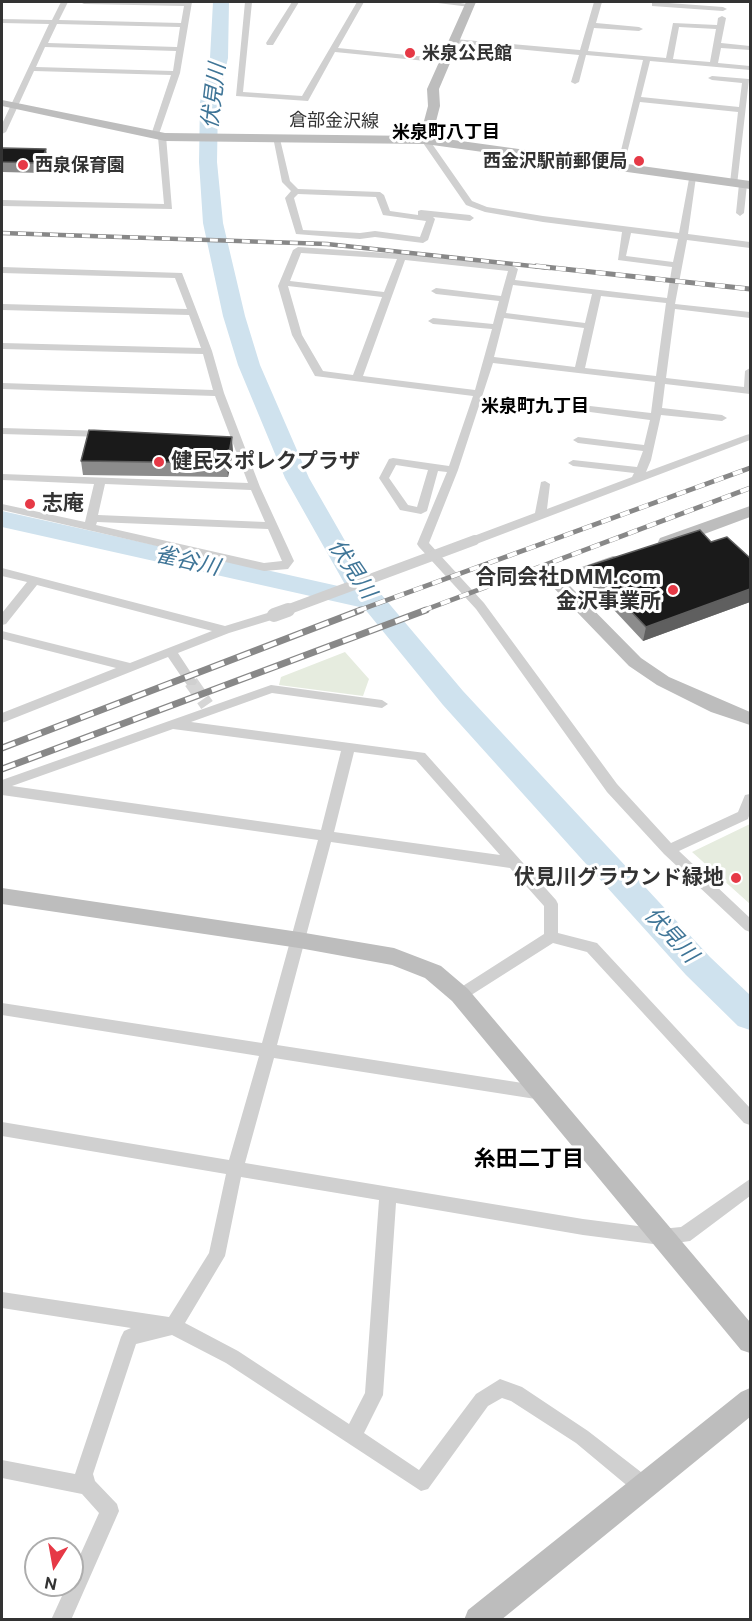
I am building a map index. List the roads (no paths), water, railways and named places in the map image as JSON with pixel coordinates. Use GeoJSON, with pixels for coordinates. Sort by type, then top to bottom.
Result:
{"type":"FeatureCollection","features":[{"type":"Feature","properties":{"kind":"street"},"geometry":{"type":"LineString","coordinates":[[2,132],[7,104],[32,69],[64,2]]}},
{"type":"Feature","properties":{"kind":"street"},"geometry":{"type":"LineString","coordinates":[[2,203],[169,207],[161,136],[176,73],[188,3],[84,2]]}},
{"type":"Feature","properties":{"kind":"street"},"geometry":{"type":"LineString","coordinates":[[248,2],[239,94],[305,99],[359,2],[349,2]]}},
{"type":"Feature","properties":{"kind":"street"},"geometry":{"type":"LineString","coordinates":[[270,43],[295,2]]}},
{"type":"Feature","properties":{"kind":"street"},"geometry":{"type":"LineString","coordinates":[[434,2],[471,3],[433,89],[434,106],[425,140],[452,184],[469,203],[521,216],[750,245]]}},
{"type":"Feature","properties":{"kind":"street"},"geometry":{"type":"LineString","coordinates":[[574,82],[598,2]]}},
{"type":"Feature","properties":{"kind":"street"},"geometry":{"type":"LineString","coordinates":[[655,4],[724,5],[714,64]]}},
{"type":"Feature","properties":{"kind":"street"},"geometry":{"type":"LineString","coordinates":[[2,21],[184,25]]}},
{"type":"Feature","properties":{"kind":"street"},"geometry":{"type":"LineString","coordinates":[[591,25],[639,29]]}},
{"type":"Feature","properties":{"kind":"street"},"geometry":{"type":"LineString","coordinates":[[669,60],[676,25],[721,27]]}},
{"type":"Feature","properties":{"kind":"street"},"geometry":{"type":"LineString","coordinates":[[454,41],[750,68]]}},
{"type":"Feature","properties":{"kind":"street"},"geometry":{"type":"LineString","coordinates":[[43,45],[180,49]]}},
{"type":"Feature","properties":{"kind":"street"},"geometry":{"type":"LineString","coordinates":[[717,45],[750,48]]}},
{"type":"Feature","properties":{"kind":"street"},"geometry":{"type":"LineString","coordinates":[[333,50],[446,61]]}},
{"type":"Feature","properties":{"kind":"street"},"geometry":{"type":"LineString","coordinates":[[620,169],[647,58]]}},
{"type":"Feature","properties":{"kind":"street"},"geometry":{"type":"LineString","coordinates":[[32,69],[176,73]]}},
{"type":"Feature","properties":{"kind":"street"},"geometry":{"type":"LineString","coordinates":[[712,78],[746,81],[740,213]]}},
{"type":"Feature","properties":{"kind":"street"},"geometry":{"type":"LineString","coordinates":[[636,99],[743,110]]}},
{"type":"Feature","properties":{"kind":"street","name":"倉部金沢線"},"geometry":{"type":"LineString","coordinates":[[7,104],[161,136],[425,140],[620,169],[742,184]]}},
{"type":"Feature","properties":{"kind":"street"},"geometry":{"type":"LineString","coordinates":[[276,139],[286,182],[296,191],[380,195],[386,213]]}},
{"type":"Feature","properties":{"kind":"street"},"geometry":{"type":"LineString","coordinates":[[639,475],[648,449],[655,414],[693,179]]}},
{"type":"Feature","properties":{"kind":"street"},"geometry":{"type":"LineString","coordinates":[[296,191],[289,198],[300,231],[360,237],[375,234],[423,240],[431,219],[386,213]]}},
{"type":"Feature","properties":{"kind":"street"},"geometry":{"type":"LineString","coordinates":[[386,213],[400,211],[470,218]]}},
{"type":"Feature","properties":{"kind":"street"},"geometry":{"type":"LineString","coordinates":[[627,230],[621,258],[678,265]]}},
{"type":"Feature","properties":{"kind":"street"},"geometry":{"type":"LineString","coordinates":[[479,394],[319,374],[297,335],[284,282],[298,250],[402,257],[513,269],[479,394],[453,470],[423,544],[480,606],[612,789],[669,850],[750,927]]}},
{"type":"Feature","properties":{"kind":"street"},"geometry":{"type":"LineString","coordinates":[[357,379],[402,257]]}},
{"type":"Feature","properties":{"kind":"street"},"geometry":{"type":"LineString","coordinates":[[2,270],[179,275],[207,351],[231,438],[288,561],[284,566],[264,567],[91,523],[2,507]]}},
{"type":"Feature","properties":{"kind":"street"},"geometry":{"type":"LineString","coordinates":[[284,282],[388,295]]}},
{"type":"Feature","properties":{"kind":"street"},"geometry":{"type":"LineString","coordinates":[[511,282],[597,292],[750,315]]}},
{"type":"Feature","properties":{"kind":"street"},"geometry":{"type":"LineString","coordinates":[[436,291],[505,299]]}},
{"type":"Feature","properties":{"kind":"street"},"geometry":{"type":"LineString","coordinates":[[579,370],[597,292]]}},
{"type":"Feature","properties":{"kind":"street"},"geometry":{"type":"LineString","coordinates":[[2,307],[193,312]]}},
{"type":"Feature","properties":{"kind":"street"},"geometry":{"type":"LineString","coordinates":[[500,315],[589,326]]}},
{"type":"Feature","properties":{"kind":"street"},"geometry":{"type":"LineString","coordinates":[[433,321],[497,327]]}},
{"type":"Feature","properties":{"kind":"street"},"geometry":{"type":"LineString","coordinates":[[2,346],[207,351]]}},
{"type":"Feature","properties":{"kind":"street"},"geometry":{"type":"LineString","coordinates":[[488,359],[750,391],[750,371]]}},
{"type":"Feature","properties":{"kind":"street"},"geometry":{"type":"LineString","coordinates":[[2,386],[219,393]]}},
{"type":"Feature","properties":{"kind":"street"},"geometry":{"type":"LineString","coordinates":[[590,409],[722,418]]}},
{"type":"Feature","properties":{"kind":"street"},"geometry":{"type":"LineString","coordinates":[[2,431],[119,435]]}},
{"type":"Feature","properties":{"kind":"street"},"geometry":{"type":"LineString","coordinates":[[5,714],[171,653],[225,630],[274,615],[475,540],[639,475],[750,437]]}},
{"type":"Feature","properties":{"kind":"street"},"geometry":{"type":"LineString","coordinates":[[578,440],[648,449]]}},
{"type":"Feature","properties":{"kind":"street"},"geometry":{"type":"LineString","coordinates":[[434,467],[421,511],[404,508],[384,478],[393,461],[434,467],[453,470]]}},
{"type":"Feature","properties":{"kind":"street"},"geometry":{"type":"LineString","coordinates":[[573,463],[639,475]]}},
{"type":"Feature","properties":{"kind":"street"},"geometry":{"type":"LineString","coordinates":[[2,477],[255,487]]}},
{"type":"Feature","properties":{"kind":"street"},"geometry":{"type":"LineString","coordinates":[[91,523],[100,480]]}},
{"type":"Feature","properties":{"kind":"street"},"geometry":{"type":"LineString","coordinates":[[541,514],[545,484]]}},
{"type":"Feature","properties":{"kind":"street"},"geometry":{"type":"LineString","coordinates":[[653,546],[750,511]]}},
{"type":"Feature","properties":{"kind":"street"},"geometry":{"type":"LineString","coordinates":[[91,523],[272,526]]}},
{"type":"Feature","properties":{"kind":"street"},"geometry":{"type":"LineString","coordinates":[[631,555],[556,582],[635,662],[663,681],[717,707],[750,719]]}},
{"type":"Feature","properties":{"kind":"street"},"geometry":{"type":"LineString","coordinates":[[2,572],[225,630]]}},
{"type":"Feature","properties":{"kind":"street"},"geometry":{"type":"LineString","coordinates":[[2,621],[34,581]]}},
{"type":"Feature","properties":{"kind":"street"},"geometry":{"type":"LineString","coordinates":[[2,635],[129,667]]}},
{"type":"Feature","properties":{"kind":"street"},"geometry":{"type":"LineString","coordinates":[[171,653],[191,682]]}},
{"type":"Feature","properties":{"kind":"street"},"geometry":{"type":"LineString","coordinates":[[2,785],[175,724],[210,708],[271,688],[382,704]]}},
{"type":"Feature","properties":{"kind":"street"},"geometry":{"type":"LineString","coordinates":[[175,724],[420,756],[551,904],[551,938]]}},
{"type":"Feature","properties":{"kind":"street"},"geometry":{"type":"LineString","coordinates":[[61,1620],[111,1511],[87,1486],[84,1474],[130,1337],[173,1326],[217,1256],[235,1168],[299,940],[349,747]]}},
{"type":"Feature","properties":{"kind":"street"},"geometry":{"type":"LineString","coordinates":[[2,790],[516,863]]}},
{"type":"Feature","properties":{"kind":"street"},"geometry":{"type":"LineString","coordinates":[[669,850],[743,815],[750,799]]}},
{"type":"Feature","properties":{"kind":"street"},"geometry":{"type":"LineString","coordinates":[[2,896],[299,940],[394,957],[433,972],[460,995],[750,1341]]}},
{"type":"Feature","properties":{"kind":"street"},"geometry":{"type":"LineString","coordinates":[[460,995],[551,938],[592,947],[750,1118]]}},
{"type":"Feature","properties":{"kind":"street"},"geometry":{"type":"LineString","coordinates":[[2,1010],[542,1093]]}},
{"type":"Feature","properties":{"kind":"street"},"geometry":{"type":"LineString","coordinates":[[2,1129],[583,1227],[661,1237],[684,1235],[750,1187]]}},
{"type":"Feature","properties":{"kind":"street"},"geometry":{"type":"LineString","coordinates":[[352,1437],[374,1395],[388,1193]]}},
{"type":"Feature","properties":{"kind":"street"},"geometry":{"type":"LineString","coordinates":[[2,1300],[173,1326],[232,1357],[421,1482],[482,1400],[500,1388],[516,1393],[582,1437],[643,1486]]}},
{"type":"Feature","properties":{"kind":"street"},"geometry":{"type":"LineString","coordinates":[[478,1620],[750,1401]]}},
{"type":"Feature","properties":{"kind":"street"},"geometry":{"type":"LineString","coordinates":[[2,1469],[87,1486]]}},
{"type":"Feature","properties":{"kind":"waterway","name":"伏見川"},"geometry":{"type":"LineString","coordinates":[[221,2],[219,58],[209,102],[208,162],[213,223],[234,316],[249,365],[297,478],[354,579],[453,698],[698,966],[750,1016]]}},
{"type":"Feature","properties":{"kind":"waterway","name":"雀谷川"},"geometry":{"type":"LineString","coordinates":[[2,519],[362,600]]}},
{"type":"Feature","properties":{"kind":"tunnel"},"geometry":{"type":"LineString","coordinates":[[191,682],[207,705]]}},
{"type":"Feature","properties":{"kind":"railway"},"geometry":{"type":"LineString","coordinates":[[2,233],[327,244],[550,268]]}},
{"type":"Feature","properties":{"kind":"railway"},"geometry":{"type":"LineString","coordinates":[[536,266],[750,289]]}},
{"type":"Feature","properties":{"kind":"railway"},"geometry":{"type":"LineString","coordinates":[[357,611],[750,468]]}},
{"type":"Feature","properties":{"kind":"railway"},"geometry":{"type":"LineString","coordinates":[[422,611],[750,488]]}},
{"type":"Feature","properties":{"kind":"railway"},"geometry":{"type":"LineString","coordinates":[[2,748],[361,610]]}},
{"type":"Feature","properties":{"kind":"railway"},"geometry":{"type":"LineString","coordinates":[[2,769],[426,610]]}},
{"type":"Feature","properties":{"kind":"place","name":"米泉公民館"},"geometry":{"type":"Point","coordinates":[410,53]}},
{"type":"Feature","properties":{"kind":"place","name":"西金沢駅前郵便局"},"geometry":{"type":"Point","coordinates":[639,161]}},
{"type":"Feature","properties":{"kind":"place","name":"西泉保育園"},"geometry":{"type":"Point","coordinates":[23,165]}},
{"type":"Feature","properties":{"kind":"place","name":"健民スポレクプラザ"},"geometry":{"type":"Point","coordinates":[159,462]}},
{"type":"Feature","properties":{"kind":"place","name":"志庵"},"geometry":{"type":"Point","coordinates":[30,504]}},
{"type":"Feature","properties":{"kind":"place","name":"合同会社DMM.com 金沢事業所"},"geometry":{"type":"Point","coordinates":[673,590]}},
{"type":"Feature","properties":{"kind":"place","name":"伏見川グラウンド緑地"},"geometry":{"type":"Point","coordinates":[736,878]}},
{"type":"Feature","properties":{"kind":"district","name":"米泉町八丁目"},"geometry":{"type":"Point","coordinates":[446,132]}},
{"type":"Feature","properties":{"kind":"district","name":"米泉町九丁目"},"geometry":{"type":"Point","coordinates":[535,406]}},
{"type":"Feature","properties":{"kind":"district","name":"糸田二丁目"},"geometry":{"type":"Point","coordinates":[529,1159]}}]}
